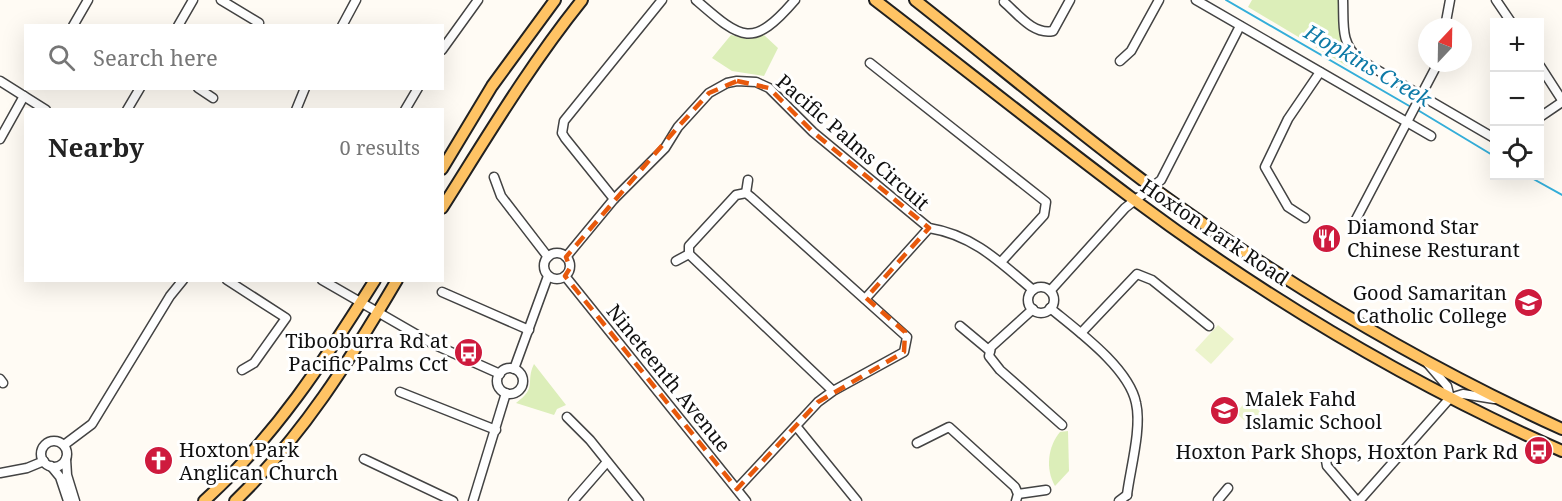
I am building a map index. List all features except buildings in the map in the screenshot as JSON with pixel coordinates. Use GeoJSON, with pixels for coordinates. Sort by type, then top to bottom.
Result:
{"type":"FeatureCollection","features":[{"type":"Feature","properties":{"kind":"main road"},"geometry":{"type":"LineString","coordinates":[[444,166],[492,86],[555,0]]}},
{"type":"Feature","properties":{"kind":"main road"},"geometry":{"type":"LineString","coordinates":[[444,205],[496,119],[552,37],[582,0]]}},
{"type":"Feature","properties":{"kind":"main road","name":"Hoxton Park Road"},"geometry":{"type":"LineString","coordinates":[[874,0],[1134,200],[1332,332],[1450,398],[1562,451]]}},
{"type":"Feature","properties":{"kind":"main road","name":"Hoxton Park Road"},"geometry":{"type":"LineString","coordinates":[[915,0],[1152,187],[1286,279],[1426,361],[1562,429]]}},
{"type":"Feature","properties":{"kind":"main road"},"geometry":{"type":"LineString","coordinates":[[204,501],[241,466],[294,404],[374,282]]}},
{"type":"Feature","properties":{"kind":"main road"},"geometry":{"type":"LineString","coordinates":[[235,501],[263,475],[299,432],[342,373],[396,282]]}},
{"type":"Feature","properties":{"kind":"street"},"geometry":{"type":"LineString","coordinates":[[74,24],[88,0]]}},
{"type":"Feature","properties":{"kind":"street"},"geometry":{"type":"LineString","coordinates":[[179,24],[193,0]]}},
{"type":"Feature","properties":{"kind":"street"},"geometry":{"type":"LineString","coordinates":[[221,0],[259,23]]}},
{"type":"Feature","properties":{"kind":"street"},"geometry":{"type":"LineString","coordinates":[[343,24],[356,0]]}},
{"type":"Feature","properties":{"kind":"street"},"geometry":{"type":"LineString","coordinates":[[444,47],[478,0]]}},
{"type":"Feature","properties":{"kind":"street"},"geometry":{"type":"LineString","coordinates":[[615,199],[565,138],[562,128],[564,121],[619,50],[662,0]]}},
{"type":"Feature","properties":{"kind":"street"},"geometry":{"type":"LineString","coordinates":[[696,0],[726,26],[740,34],[749,34],[773,25],[795,0]]}},
{"type":"Feature","properties":{"kind":"street"},"geometry":{"type":"LineString","coordinates":[[1004,2],[1034,28],[1044,32],[1053,31],[1070,0]]}},
{"type":"Feature","properties":{"kind":"street"},"geometry":{"type":"LineString","coordinates":[[1120,61],[1131,51],[1160,0]]}},
{"type":"Feature","properties":{"kind":"street"},"geometry":{"type":"LineString","coordinates":[[1196,0],[1431,136]]}},
{"type":"Feature","properties":{"kind":"street"},"geometry":{"type":"LineString","coordinates":[[1343,0],[1344,36],[1349,51],[1360,60],[1490,136]]}},
{"type":"Feature","properties":{"kind":"street"},"geometry":{"type":"LineString","coordinates":[[1447,18],[1450,0]]}},
{"type":"Feature","properties":{"kind":"street"},"geometry":{"type":"LineString","coordinates":[[1496,0],[1507,18]]}},
{"type":"Feature","properties":{"kind":"street"},"geometry":{"type":"LineString","coordinates":[[1050,291],[1134,200],[1162,178],[1240,26]]}},
{"type":"Feature","properties":{"kind":"street"},"geometry":{"type":"LineString","coordinates":[[870,63],[1046,202],[1044,215],[1001,262]]}},
{"type":"Feature","properties":{"kind":"street"},"geometry":{"type":"LineString","coordinates":[[1305,218],[1288,207],[1265,167],[1288,119],[1320,72]]}},
{"type":"Feature","properties":{"kind":"street"},"geometry":{"type":"LineString","coordinates":[[1353,225],[1432,72]]}},
{"type":"Feature","properties":{"kind":"street"},"geometry":{"type":"LineString","coordinates":[[1543,72],[1562,101],[1544,114]]}},
{"type":"Feature","properties":{"kind":"street"},"geometry":{"type":"LineString","coordinates":[[0,81],[43,108]]}},
{"type":"Feature","properties":{"kind":"street","name":"Pacific Palms Circuit"},"geometry":{"type":"LineString","coordinates":[[566,257],[615,199],[665,148],[678,127],[709,93],[727,83],[747,81],[769,88],[813,132],[929,228],[966,238],[1001,262],[1033,290]]}},
{"type":"Feature","properties":{"kind":"street"},"geometry":{"type":"LineString","coordinates":[[128,108],[139,90]]}},
{"type":"Feature","properties":{"kind":"street"},"geometry":{"type":"LineString","coordinates":[[201,90],[213,98]]}},
{"type":"Feature","properties":{"kind":"street"},"geometry":{"type":"LineString","coordinates":[[299,108],[304,90]]}},
{"type":"Feature","properties":{"kind":"street"},"geometry":{"type":"LineString","coordinates":[[406,108],[417,90]]}},
{"type":"Feature","properties":{"kind":"street"},"geometry":{"type":"LineString","coordinates":[[0,139],[24,96]]}},
{"type":"Feature","properties":{"kind":"street"},"geometry":{"type":"LineString","coordinates":[[494,177],[501,196],[548,257]]}},
{"type":"Feature","properties":{"kind":"street"},"geometry":{"type":"LineString","coordinates":[[746,194],[748,180]]}},
{"type":"Feature","properties":{"kind":"street"},"geometry":{"type":"LineString","coordinates":[[737,489],[796,426],[833,391],[904,352],[907,346],[905,332],[746,194],[736,195],[689,246],[689,254],[693,261],[825,381],[833,391]]}},
{"type":"Feature","properties":{"kind":"street"},"geometry":{"type":"LineString","coordinates":[[865,299],[929,228]]}},
{"type":"Feature","properties":{"kind":"street"},"geometry":{"type":"LineString","coordinates":[[514,369],[549,276],[544,265],[548,257],[557,253],[566,257],[570,266],[565,276],[558,279],[549,276]]}},
{"type":"Feature","properties":{"kind":"street"},"geometry":{"type":"LineString","coordinates":[[676,261],[689,254]]}},
{"type":"Feature","properties":{"kind":"street"},"geometry":{"type":"LineString","coordinates":[[1081,333],[1137,274],[1152,280],[1209,326]]}},
{"type":"Feature","properties":{"kind":"street","name":"Nineteenth Avenue"},"geometry":{"type":"LineString","coordinates":[[565,276],[746,501]]}},
{"type":"Feature","properties":{"kind":"street"},"geometry":{"type":"LineString","coordinates":[[64,445],[92,424],[170,296],[181,282]]}},
{"type":"Feature","properties":{"kind":"street"},"geometry":{"type":"LineString","coordinates":[[230,282],[286,318],[254,363],[242,370]]}},
{"type":"Feature","properties":{"kind":"street"},"geometry":{"type":"LineString","coordinates":[[325,282],[444,350],[500,374]]}},
{"type":"Feature","properties":{"kind":"street"},"geometry":{"type":"LineString","coordinates":[[1041,287],[1050,291],[1054,300],[1050,308],[1042,312],[1033,309],[1028,299],[1033,290],[1041,287]]}},
{"type":"Feature","properties":{"kind":"street"},"geometry":{"type":"LineString","coordinates":[[442,292],[528,330]]}},
{"type":"Feature","properties":{"kind":"street"},"geometry":{"type":"LineString","coordinates":[[1050,308],[1081,333],[1121,373],[1136,402],[1137,414],[1126,499]]}},
{"type":"Feature","properties":{"kind":"street"},"geometry":{"type":"LineString","coordinates":[[990,351],[1033,309]]}},
{"type":"Feature","properties":{"kind":"street"},"geometry":{"type":"LineString","coordinates":[[960,326],[990,351],[992,362],[1062,425]]}},
{"type":"Feature","properties":{"kind":"street"},"geometry":{"type":"LineString","coordinates":[[1426,361],[1447,386],[1450,398]]}},
{"type":"Feature","properties":{"kind":"street"},"geometry":{"type":"LineString","coordinates":[[508,368],[514,369],[522,375],[522,385],[516,392],[506,393],[499,386],[500,374],[508,368]]}},
{"type":"Feature","properties":{"kind":"street"},"geometry":{"type":"LineString","coordinates":[[400,392],[496,430]]}},
{"type":"Feature","properties":{"kind":"street"},"geometry":{"type":"LineString","coordinates":[[473,501],[506,393]]}},
{"type":"Feature","properties":{"kind":"street"},"geometry":{"type":"LineString","coordinates":[[1325,455],[1327,466],[1358,501],[1450,398],[1463,394],[1505,402]]}},
{"type":"Feature","properties":{"kind":"street"},"geometry":{"type":"LineString","coordinates":[[567,417],[608,462],[639,501]]}},
{"type":"Feature","properties":{"kind":"street"},"geometry":{"type":"LineString","coordinates":[[796,426],[857,501]]}},
{"type":"Feature","properties":{"kind":"street"},"geometry":{"type":"LineString","coordinates":[[916,443],[949,427],[1015,487],[1017,498],[1046,490]]}},
{"type":"Feature","properties":{"kind":"street"},"geometry":{"type":"LineString","coordinates":[[64,445],[57,441],[47,444],[42,450],[48,464],[60,477],[68,501]]}},
{"type":"Feature","properties":{"kind":"street"},"geometry":{"type":"LineString","coordinates":[[64,445],[67,475],[75,501]]}},
{"type":"Feature","properties":{"kind":"street"},"geometry":{"type":"LineString","coordinates":[[0,474],[48,464],[59,466],[66,459]]}},
{"type":"Feature","properties":{"kind":"street"},"geometry":{"type":"LineString","coordinates":[[364,459],[453,501]]}},
{"type":"Feature","properties":{"kind":"street"},"geometry":{"type":"LineString","coordinates":[[573,501],[578,492],[608,462]]}},
{"type":"Feature","properties":{"kind":"street"},"geometry":{"type":"LineString","coordinates":[[1218,501],[1228,488]]}},
{"type":"Feature","properties":{"kind":"highlighted area"},"geometry":{"type":"Polygon","coordinates":[[[737,81],[769,88],[813,132],[929,228],[866,298],[905,332],[904,352],[818,402],[737,489],[565,276],[570,268],[566,257],[678,127],[709,93],[737,81]]]}},
{"type":"Feature","properties":{"kind":"green space"},"geometry":{"type":"Polygon","coordinates":[[[1252,0],[1339,0],[1341,38],[1351,59],[1347,66],[1248,7],[1252,0]]]}},
{"type":"Feature","properties":{"kind":"green space"},"geometry":{"type":"Polygon","coordinates":[[[731,35],[744,38],[764,35],[778,48],[764,76],[732,71],[712,58],[731,35]]]}},
{"type":"Feature","properties":{"kind":"green space"},"geometry":{"type":"Polygon","coordinates":[[[1218,325],[1234,339],[1211,364],[1195,350],[1218,325]]]}},
{"type":"Feature","properties":{"kind":"green space"},"geometry":{"type":"Polygon","coordinates":[[[534,364],[566,405],[557,409],[554,415],[516,403],[527,393],[534,364]]]}},
{"type":"Feature","properties":{"kind":"green space"},"geometry":{"type":"Polygon","coordinates":[[[1247,400],[1266,417],[1255,430],[1236,413],[1247,400]]]}},
{"type":"Feature","properties":{"kind":"green space"},"geometry":{"type":"Polygon","coordinates":[[[1068,431],[1069,471],[1055,486],[1050,472],[1049,458],[1060,432],[1068,431]]]}},
{"type":"Feature","properties":{"kind":"waterway","name":"Hopkins Creek"},"geometry":{"type":"LineString","coordinates":[[1226,0],[1411,107]]}},
{"type":"Feature","properties":{"kind":"waterway","name":"Hopkins Creek"},"geometry":{"type":"LineString","coordinates":[[1416,109],[1490,154]]}},
{"type":"Feature","properties":{"kind":"waterway","name":"Hopkins Creek"},"geometry":{"type":"LineString","coordinates":[[1535,180],[1562,195]]}},
{"type":"Feature","properties":{"kind":"place","name":"Diamond Star Chinese Resturant"},"geometry":{"type":"Point","coordinates":[1326,238]}},
{"type":"Feature","properties":{"kind":"place","name":"Good Samaritan Catholic College"},"geometry":{"type":"Point","coordinates":[1528,303]}},
{"type":"Feature","properties":{"kind":"place","name":"Tibooburra Rd at Pacific Palms Cct"},"geometry":{"type":"Point","coordinates":[469,352]}},
{"type":"Feature","properties":{"kind":"place","name":"Malek Fahd Islamic School"},"geometry":{"type":"Point","coordinates":[1224,410]}},
{"type":"Feature","properties":{"kind":"place","name":"Hoxton Park Shops, Hoxton Park Rd"},"geometry":{"type":"Point","coordinates":[1539,451]}},
{"type":"Feature","properties":{"kind":"place","name":"Hoxton Park Anglican Church"},"geometry":{"type":"Point","coordinates":[158,461]}}]}
